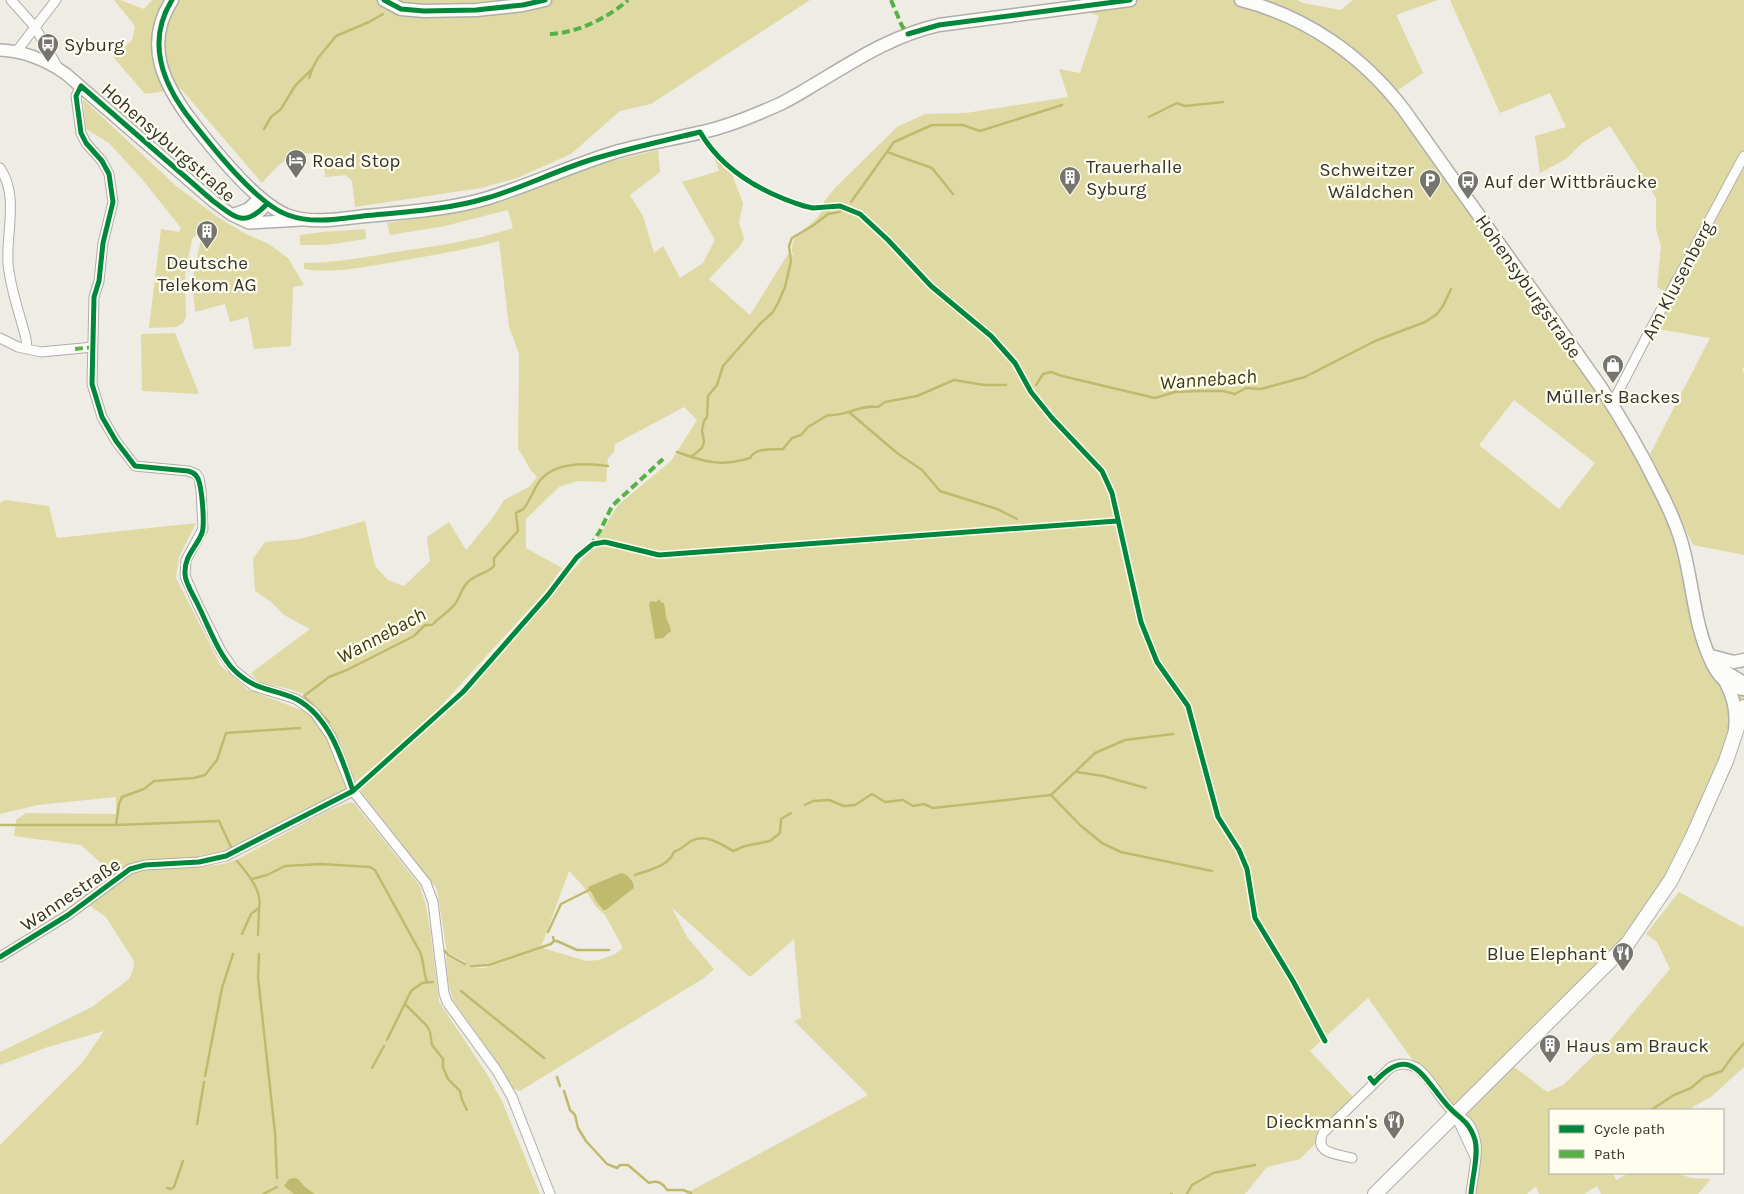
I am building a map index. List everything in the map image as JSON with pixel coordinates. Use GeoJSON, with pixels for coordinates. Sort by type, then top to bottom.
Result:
{"type":"FeatureCollection","features":[{"type":"Feature","properties":{"kind":"main road","name":"Hohensyburgstraße"},"geometry":{"type":"LineString","coordinates":[[172,0],[162,20],[160,32],[162,71],[168,86],[206,140],[263,201],[289,216],[305,220],[330,220],[376,215],[486,199],[587,161],[622,150],[718,128],[743,120],[784,102],[872,50],[916,31],[939,25],[1130,0]]}},
{"type":"Feature","properties":{"kind":"main road"},"geometry":{"type":"LineString","coordinates":[[384,0],[401,9],[424,11],[476,10],[523,5],[545,0]]}},
{"type":"Feature","properties":{"kind":"main road","name":"Hohensyburgstraße"},"geometry":{"type":"LineString","coordinates":[[1241,0],[1277,12],[1318,31],[1345,50],[1382,84],[1404,110],[1612,404],[1642,455],[1676,525],[1684,554],[1697,625],[1709,656],[1730,691],[1735,708],[1733,740]]}},
{"type":"Feature","properties":{"kind":"main road","name":"Hohensyburgstraße"},"geometry":{"type":"LineString","coordinates":[[1709,656],[1726,672],[1744,684]]}},
{"type":"Feature","properties":{"kind":"main road"},"geometry":{"type":"LineString","coordinates":[[1709,656],[1734,662],[1744,660]]}},
{"type":"Feature","properties":{"kind":"main road"},"geometry":{"type":"LineString","coordinates":[[1726,683],[1744,689]]}},
{"type":"Feature","properties":{"kind":"main road"},"geometry":{"type":"LineString","coordinates":[[1375,1194],[1628,943],[1671,880],[1692,838],[1733,740],[1744,707]]}},
{"type":"Feature","properties":{"kind":"street","name":"Hohensyburgstraße"},"geometry":{"type":"LineString","coordinates":[[11,0],[35,27],[58,68]]}},
{"type":"Feature","properties":{"kind":"street"},"geometry":{"type":"LineString","coordinates":[[16,52],[56,0]]}},
{"type":"Feature","properties":{"kind":"street","name":"Hohensyburgstraße"},"geometry":{"type":"LineString","coordinates":[[0,50],[39,58],[58,68],[213,201],[236,217]]}},
{"type":"Feature","properties":{"kind":"street"},"geometry":{"type":"LineString","coordinates":[[81,86],[76,96],[82,133],[86,143],[102,161],[109,174],[113,202],[103,243],[99,280],[94,297],[92,384],[100,412],[116,441],[131,462],[138,467],[188,471],[196,474],[199,478],[203,529],[186,560],[185,576],[221,651],[234,670],[254,686],[296,699],[314,712],[331,736],[353,791],[426,883],[433,902],[444,993],[447,1002],[497,1072],[512,1097],[550,1194]]}},
{"type":"Feature","properties":{"kind":"street","name":"Am Klusenberg"},"geometry":{"type":"LineString","coordinates":[[1612,404],[1744,156]]}},
{"type":"Feature","properties":{"kind":"street"},"geometry":{"type":"LineString","coordinates":[[0,168],[5,175],[11,195],[4,246],[27,349]]}},
{"type":"Feature","properties":{"kind":"street"},"geometry":{"type":"LineString","coordinates":[[236,217],[253,217],[263,201]]}},
{"type":"Feature","properties":{"kind":"street"},"geometry":{"type":"LineString","coordinates":[[236,217],[249,223],[305,220]]}},
{"type":"Feature","properties":{"kind":"street"},"geometry":{"type":"LineString","coordinates":[[0,338],[18,347],[41,352],[93,347]]}},
{"type":"Feature","properties":{"kind":"street","name":"Wannestraße"},"geometry":{"type":"LineString","coordinates":[[0,958],[68,915],[130,869],[145,865],[199,862],[226,856],[353,791]]}},
{"type":"Feature","properties":{"kind":"street"},"geometry":{"type":"LineString","coordinates":[[1352,1158],[1326,1151],[1321,1146],[1320,1140],[1323,1133],[1382,1075],[1396,1064],[1404,1064],[1417,1068],[1455,1114],[1467,1123],[1472,1130],[1476,1151],[1470,1194]]}},
{"type":"Feature","properties":{"kind":"shaded area"},"geometry":{"type":"Polygon","coordinates":[[[114,0],[120,0],[144,9],[152,0],[810,0],[651,104],[620,111],[571,154],[517,178],[481,188],[355,207],[352,181],[346,175],[325,177],[323,155],[303,153],[288,158],[262,183],[181,89],[145,94],[114,58],[132,40],[135,26],[114,0]]]}},
{"type":"Feature","properties":{"kind":"shaded area"},"geometry":{"type":"Polygon","coordinates":[[[1130,0],[1297,0],[1303,3],[1341,10],[1353,0],[1438,0],[1396,15],[1423,73],[1392,94],[1600,386],[1669,508],[1703,641],[1744,683],[1744,707],[1692,838],[1628,943],[1508,1062],[1547,1092],[1563,1085],[1612,1038],[1670,969],[1657,942],[1646,934],[1679,892],[1742,927],[1744,925],[1744,1067],[1712,1096],[1690,1109],[1549,1109],[1549,1174],[1613,1174],[1616,1180],[1627,1174],[1679,1174],[1691,1178],[1711,1179],[1698,1194],[1601,1194],[1597,1186],[1584,1194],[1539,1194],[1536,1186],[1527,1194],[1471,1194],[1475,1157],[1439,1097],[1368,998],[1310,1051],[1353,1097],[1315,1144],[1300,1159],[1267,1167],[1245,1194],[685,1194],[868,1095],[794,1021],[801,1018],[794,939],[750,977],[672,908],[687,937],[714,969],[704,978],[520,1091],[513,1089],[502,1069],[453,1000],[448,982],[446,956],[465,965],[466,962],[447,953],[437,889],[360,790],[370,777],[443,713],[591,550],[618,505],[671,461],[697,420],[684,407],[615,444],[614,452],[608,458],[606,482],[577,481],[559,487],[526,519],[526,548],[562,568],[545,592],[439,708],[341,794],[214,858],[135,863],[113,874],[81,845],[14,836],[16,820],[26,813],[116,814],[116,797],[38,805],[0,814],[0,503],[5,500],[49,506],[57,538],[196,523],[179,557],[176,578],[221,666],[247,689],[301,710],[308,696],[293,690],[258,682],[251,673],[310,629],[284,615],[270,601],[255,591],[253,559],[265,542],[300,539],[365,521],[375,566],[388,580],[404,586],[430,561],[427,537],[449,522],[466,550],[494,516],[504,500],[529,487],[537,477],[531,471],[518,449],[519,354],[509,327],[499,241],[450,252],[352,269],[328,271],[304,269],[304,263],[350,259],[470,240],[513,228],[508,210],[445,226],[390,235],[387,223],[457,212],[513,198],[591,166],[658,150],[660,172],[630,195],[643,216],[654,253],[663,246],[680,278],[703,263],[715,240],[682,182],[719,171],[714,157],[732,174],[743,203],[739,223],[744,239],[741,245],[709,279],[750,315],[788,254],[794,255],[792,244],[794,240],[820,214],[823,203],[835,188],[897,127],[925,114],[966,113],[1068,97],[1059,69],[1080,73],[1099,16],[1075,7],[1130,0]],[[1514,400],[1479,445],[1559,509],[1595,463],[1514,400]],[[569,871],[540,947],[485,965],[471,964],[470,967],[485,968],[543,948],[586,961],[599,960],[622,949],[605,915],[596,907],[583,886],[569,871]],[[635,885],[590,892],[602,908],[606,910],[634,888],[635,885]]]}},
{"type":"Feature","properties":{"kind":"shaded area"},"geometry":{"type":"Polygon","coordinates":[[[1450,0],[1744,0],[1744,367],[1742,370],[1744,372],[1744,555],[1693,545],[1650,454],[1710,338],[1652,328],[1670,295],[1657,287],[1661,246],[1656,229],[1656,198],[1610,126],[1582,143],[1566,159],[1540,173],[1535,136],[1566,127],[1550,93],[1500,113],[1450,0]]]}},
{"type":"Feature","properties":{"kind":"shaded area"},"geometry":{"type":"Polygon","coordinates":[[[83,99],[175,185],[219,218],[246,234],[269,244],[288,258],[304,285],[293,287],[291,346],[254,349],[248,317],[230,322],[225,304],[195,312],[192,281],[202,235],[195,236],[192,239],[185,276],[186,317],[183,323],[176,327],[149,328],[161,229],[179,232],[181,228],[142,179],[109,143],[86,129],[83,99]]]}},
{"type":"Feature","properties":{"kind":"shaded area"},"geometry":{"type":"Polygon","coordinates":[[[365,229],[366,239],[326,245],[300,245],[300,235],[365,229]]]}},
{"type":"Feature","properties":{"kind":"shaded area"},"geometry":{"type":"Polygon","coordinates":[[[175,333],[199,394],[142,391],[141,334],[175,333]]]}},
{"type":"Feature","properties":{"kind":"shaded area"},"geometry":{"type":"Polygon","coordinates":[[[659,599],[664,604],[671,632],[663,638],[655,639],[649,604],[651,601],[656,602],[659,599]]]}},
{"type":"Feature","properties":{"kind":"shaded area"},"geometry":{"type":"Polygon","coordinates":[[[350,802],[355,804],[420,886],[430,928],[439,1002],[487,1074],[502,1101],[540,1194],[0,1194],[0,1145],[82,1063],[104,1031],[48,1047],[0,1065],[0,1052],[92,1007],[129,979],[133,970],[134,961],[106,917],[90,906],[117,883],[131,874],[148,868],[223,864],[238,859],[325,812],[350,802]]]}},
{"type":"Feature","properties":{"kind":"shaded area"},"geometry":{"type":"Polygon","coordinates":[[[621,873],[630,879],[634,888],[606,910],[603,910],[588,887],[621,873]]]}},
{"type":"Feature","properties":{"kind":"shaded area"},"geometry":{"type":"Polygon","coordinates":[[[289,1179],[298,1179],[315,1194],[294,1194],[284,1186],[289,1179]]]}},
{"type":"Feature","properties":{"kind":"waterway"},"geometry":{"type":"LineString","coordinates":[[264,129],[271,117],[281,109],[295,86],[312,69],[318,58],[336,36],[383,14]]}},
{"type":"Feature","properties":{"kind":"waterway"},"geometry":{"type":"LineString","coordinates":[[309,78],[312,70]]}},
{"type":"Feature","properties":{"kind":"waterway"},"geometry":{"type":"LineString","coordinates":[[1149,117],[1177,103],[1185,106],[1223,102]]}},
{"type":"Feature","properties":{"kind":"waterway"},"geometry":{"type":"LineString","coordinates":[[851,202],[894,142],[932,125],[963,125],[980,131],[1062,105]]}},
{"type":"Feature","properties":{"kind":"waterway"},"geometry":{"type":"LineString","coordinates":[[887,152],[932,168],[953,194]]}},
{"type":"Feature","properties":{"kind":"waterway"},"geometry":{"type":"LineString","coordinates":[[691,457],[702,448],[704,442],[702,430],[707,417],[708,396],[717,385],[723,366],[773,312],[778,303],[785,287],[791,261],[789,246],[792,238],[828,214],[839,212],[843,209]]}},
{"type":"Feature","properties":{"kind":"waterway","name":"Wannebach"},"geometry":{"type":"LineString","coordinates":[[1036,385],[1043,374],[1051,372],[1155,398],[1175,392],[1223,391],[1235,394],[1246,388],[1261,389],[1305,377],[1375,341],[1425,322],[1437,314],[1451,289]]}},
{"type":"Feature","properties":{"kind":"waterway","name":"Wannebach"},"geometry":{"type":"LineString","coordinates":[[677,452],[713,462],[740,461],[750,458],[756,452],[769,449],[783,449],[792,438],[801,435],[808,427],[828,415],[866,407],[878,407],[885,402],[917,396],[954,380],[984,385],[1006,385]]}},
{"type":"Feature","properties":{"kind":"waterway"},"geometry":{"type":"LineString","coordinates":[[849,412],[897,453],[922,470],[940,491],[997,509],[1017,519]]}},
{"type":"Feature","properties":{"kind":"waterway","name":"Wannebach"},"geometry":{"type":"LineString","coordinates":[[329,722],[304,696],[329,677],[347,670],[414,636],[425,625],[432,625],[450,610],[467,583],[494,566],[494,558],[518,531],[516,513],[525,507],[545,475],[570,465],[590,464],[608,466]]}},
{"type":"Feature","properties":{"kind":"waterway","name":"Wannebach"},"geometry":{"type":"LineString","coordinates":[[0,825],[116,825],[122,797],[144,789],[154,781],[194,778],[205,775],[217,760],[226,733],[300,728]]}},
{"type":"Feature","properties":{"kind":"waterway"},"geometry":{"type":"LineString","coordinates":[[1051,795],[1095,753],[1125,740],[1173,734]]}},
{"type":"Feature","properties":{"kind":"waterway"},"geometry":{"type":"LineString","coordinates":[[1077,772],[1103,776],[1146,788]]}},
{"type":"Feature","properties":{"kind":"waterway"},"geometry":{"type":"LineString","coordinates":[[805,805],[813,801],[829,800],[844,806],[855,805],[872,794],[885,802],[903,800],[913,806],[924,804],[933,808],[1051,795]]}},
{"type":"Feature","properties":{"kind":"waterway"},"geometry":{"type":"LineString","coordinates":[[1051,795],[1080,825],[1102,843],[1121,852],[1212,871]]}},
{"type":"Feature","properties":{"kind":"waterway"},"geometry":{"type":"LineString","coordinates":[[635,875],[662,865],[674,852],[696,839],[713,840],[733,851],[745,846],[770,841],[780,833],[781,819],[791,813]]}},
{"type":"Feature","properties":{"kind":"waterway"},"geometry":{"type":"LineString","coordinates":[[116,825],[219,821],[231,847]]}},
{"type":"Feature","properties":{"kind":"waterway"},"geometry":{"type":"LineString","coordinates":[[237,861],[253,883],[260,902],[259,908],[251,914],[242,934]]}},
{"type":"Feature","properties":{"kind":"waterway"},"geometry":{"type":"LineString","coordinates":[[252,879],[267,875],[285,866],[321,864],[370,867],[375,870],[420,952],[427,982]]}},
{"type":"Feature","properties":{"kind":"waterway"},"geometry":{"type":"LineString","coordinates":[[548,932],[561,904],[589,890]]}},
{"type":"Feature","properties":{"kind":"waterway"},"geometry":{"type":"LineString","coordinates":[[258,935],[259,909]]}},
{"type":"Feature","properties":{"kind":"waterway"},"geometry":{"type":"LineString","coordinates":[[471,966],[489,965],[551,944],[554,941],[553,937]]}},
{"type":"Feature","properties":{"kind":"waterway"},"geometry":{"type":"LineString","coordinates":[[554,941],[577,950],[609,950]]}},
{"type":"Feature","properties":{"kind":"waterway"},"geometry":{"type":"LineString","coordinates":[[445,951],[448,955],[465,964]]}},
{"type":"Feature","properties":{"kind":"waterway"},"geometry":{"type":"LineString","coordinates":[[205,1076],[222,988],[233,954]]}},
{"type":"Feature","properties":{"kind":"waterway"},"geometry":{"type":"LineString","coordinates":[[259,954],[258,977],[275,1133],[277,1178]]}},
{"type":"Feature","properties":{"kind":"waterway"},"geometry":{"type":"LineString","coordinates":[[387,1040],[411,991],[422,983],[433,982]]}},
{"type":"Feature","properties":{"kind":"waterway"},"geometry":{"type":"LineString","coordinates":[[461,991],[544,1058]]}},
{"type":"Feature","properties":{"kind":"waterway"},"geometry":{"type":"LineString","coordinates":[[405,1004],[427,1026],[432,1045],[443,1059],[443,1067],[448,1079],[460,1091],[467,1110]]}},
{"type":"Feature","properties":{"kind":"waterway"},"geometry":{"type":"LineString","coordinates":[[1653,1109],[1674,1095],[1691,1088],[1704,1077],[1722,1071],[1744,1043]]}},
{"type":"Feature","properties":{"kind":"waterway"},"geometry":{"type":"LineString","coordinates":[[372,1068],[384,1046]]}},
{"type":"Feature","properties":{"kind":"waterway"},"geometry":{"type":"LineString","coordinates":[[557,1077],[560,1086]]}},
{"type":"Feature","properties":{"kind":"waterway"},"geometry":{"type":"LineString","coordinates":[[197,1124],[204,1082]]}},
{"type":"Feature","properties":{"kind":"waterway"},"geometry":{"type":"LineString","coordinates":[[564,1091],[570,1110],[575,1115],[578,1128],[586,1141],[607,1164],[617,1168],[620,1165],[628,1165],[649,1183],[657,1182],[662,1184],[667,1190],[683,1190],[691,1193]]}},
{"type":"Feature","properties":{"kind":"waterway"},"geometry":{"type":"LineString","coordinates":[[167,1188],[171,1189],[174,1187],[183,1161]]}},
{"type":"Feature","properties":{"kind":"waterway"},"geometry":{"type":"LineString","coordinates":[[1187,1194],[1192,1185],[1213,1173],[1255,1165]]}},
{"type":"Feature","properties":{"kind":"waterway"},"geometry":{"type":"LineString","coordinates":[[263,1194],[277,1187]]}},
{"type":"Feature","properties":{"kind":"marked path"},"geometry":{"type":"LineString","coordinates":[[550,34],[581,28],[611,13],[628,0]]}},
{"type":"Feature","properties":{"kind":"marked path"},"geometry":{"type":"LineString","coordinates":[[891,0],[902,26],[908,34]]}},
{"type":"Feature","properties":{"kind":"marked path"},"geometry":{"type":"LineString","coordinates":[[75,349],[93,347]]}},
{"type":"Feature","properties":{"kind":"marked path"},"geometry":{"type":"LineString","coordinates":[[590,546],[600,531],[612,506],[663,459]]}},
{"type":"Feature","properties":{"kind":"cycle path"},"geometry":{"type":"LineString","coordinates":[[172,0],[164,15],[159,45],[164,74],[178,102],[208,141],[248,186],[275,209],[297,218],[326,220],[425,210],[472,202],[500,194],[590,160],[700,132],[720,158],[732,169],[759,187],[804,206],[813,208],[840,206],[860,214],[888,240],[931,286],[991,336],[1015,363],[1031,392],[1052,418],[1102,471],[1112,493],[1141,622],[1157,662],[1188,706],[1218,817],[1239,850],[1247,869],[1255,918],[1293,981],[1325,1041]]}},
{"type":"Feature","properties":{"kind":"cycle path"},"geometry":{"type":"LineString","coordinates":[[384,0],[401,9],[424,11],[476,10],[523,5],[545,0]]}},
{"type":"Feature","properties":{"kind":"cycle path"},"geometry":{"type":"LineString","coordinates":[[908,34],[939,25],[1130,0]]}},
{"type":"Feature","properties":{"kind":"cycle path"},"geometry":{"type":"LineString","coordinates":[[267,204],[252,216],[246,218],[234,216],[213,201],[81,86],[76,96],[81,133],[86,143],[102,161],[109,174],[113,202],[103,243],[99,281],[94,297],[92,384],[102,417],[116,441],[135,466],[188,471],[196,476],[202,495],[203,528],[200,538],[186,562],[185,578],[214,640],[229,665],[243,678],[258,686],[296,699],[317,716],[333,739],[353,791]]}},
{"type":"Feature","properties":{"kind":"cycle path"},"geometry":{"type":"LineString","coordinates":[[0,957],[68,915],[130,869],[145,865],[199,862],[226,856],[353,791],[463,692],[548,595],[577,557],[593,544],[605,542],[659,555],[1117,521]]}},
{"type":"Feature","properties":{"kind":"cycle path"},"geometry":{"type":"LineString","coordinates":[[1370,1078],[1374,1083],[1387,1071],[1398,1065],[1407,1065],[1415,1068],[1447,1105],[1467,1124],[1473,1133],[1476,1146],[1471,1194]]}},
{"type":"Feature","properties":{"kind":"place","name":"Syburg"},"geometry":{"type":"Point","coordinates":[48,63]}},
{"type":"Feature","properties":{"kind":"place","name":"Road Stop"},"geometry":{"type":"Point","coordinates":[296,179]}},
{"type":"Feature","properties":{"kind":"place","name":"Trauerhalle Syburg"},"geometry":{"type":"Point","coordinates":[1070,196]}},
{"type":"Feature","properties":{"kind":"place","name":"Schweitzer Wäldchen"},"geometry":{"type":"Point","coordinates":[1430,199]}},
{"type":"Feature","properties":{"kind":"place","name":"Auf der Wittbräucke"},"geometry":{"type":"Point","coordinates":[1468,200]}},
{"type":"Feature","properties":{"kind":"place","name":"Deutsche Telekom AG"},"geometry":{"type":"Point","coordinates":[207,250]}},
{"type":"Feature","properties":{"kind":"place","name":"Müller's Backes"},"geometry":{"type":"Point","coordinates":[1613,384]}},
{"type":"Feature","properties":{"kind":"place","name":"Blue Elephant"},"geometry":{"type":"Point","coordinates":[1623,972]}},
{"type":"Feature","properties":{"kind":"place","name":"Haus am Brauck"},"geometry":{"type":"Point","coordinates":[1550,1064]}},
{"type":"Feature","properties":{"kind":"place","name":"Dieckmann's"},"geometry":{"type":"Point","coordinates":[1394,1140]}}]}
